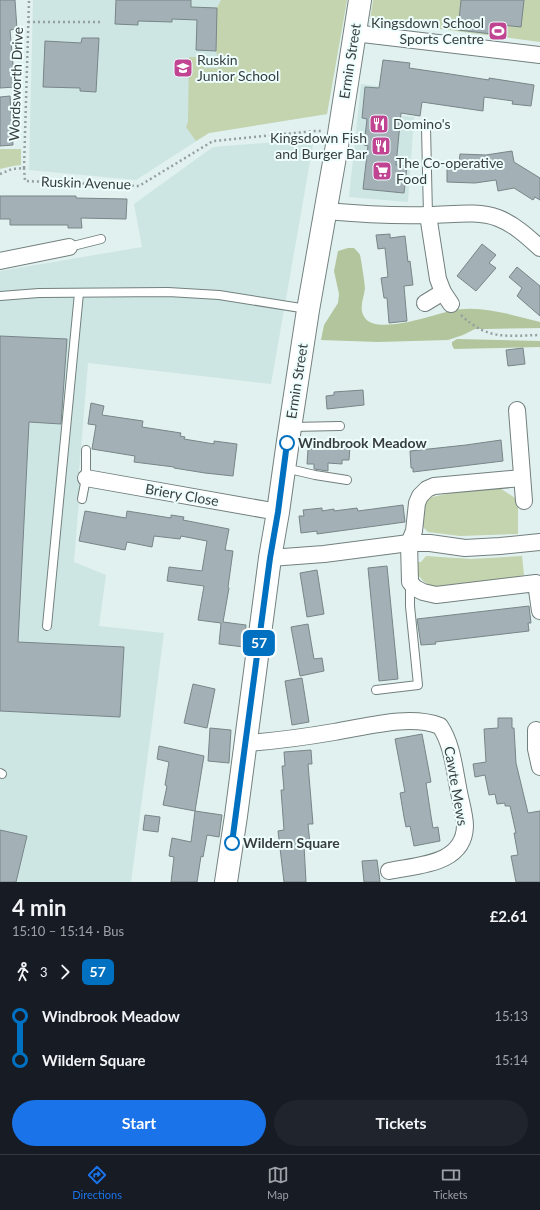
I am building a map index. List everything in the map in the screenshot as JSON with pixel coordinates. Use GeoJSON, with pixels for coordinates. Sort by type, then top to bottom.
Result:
{"type":"FeatureCollection","features":[{"type":"Feature","properties":{"kind":"main road","name":"Ermin Street"},"geometry":{"type":"LineString","coordinates":[[226,882],[270,558],[308,310],[339,134],[360,0]]}},
{"type":"Feature","properties":{"kind":"street"},"geometry":{"type":"LineString","coordinates":[[354,33],[540,55]]}},
{"type":"Feature","properties":{"kind":"street"},"geometry":{"type":"LineString","coordinates":[[325,211],[372,214],[484,215],[498,218],[515,227],[540,248]]}},
{"type":"Feature","properties":{"kind":"street"},"geometry":{"type":"LineString","coordinates":[[425,303],[447,298],[440,286],[437,273],[428,215]]}},
{"type":"Feature","properties":{"kind":"street"},"geometry":{"type":"LineString","coordinates":[[0,261],[69,247]]}},
{"type":"Feature","properties":{"kind":"street"},"geometry":{"type":"LineString","coordinates":[[517,410],[524,501]]}},
{"type":"Feature","properties":{"kind":"street","name":"Briery Close"},"geometry":{"type":"LineString","coordinates":[[86,478],[278,512]]}},
{"type":"Feature","properties":{"kind":"street"},"geometry":{"type":"LineString","coordinates":[[522,478],[434,486],[427,489],[420,496],[417,503],[414,531],[409,543],[410,582],[423,592],[436,595],[536,583],[540,611]]}},
{"type":"Feature","properties":{"kind":"street"},"geometry":{"type":"LineString","coordinates":[[270,558],[324,554],[409,543],[466,548],[495,547],[540,542]]}},
{"type":"Feature","properties":{"kind":"street","name":"Cawte Mews"},"geometry":{"type":"LineString","coordinates":[[246,743],[278,741],[389,723],[422,721],[440,726],[449,741],[465,822],[463,838],[457,850],[448,857],[437,861],[389,871]]}},
{"type":"Feature","properties":{"kind":"street"},"geometry":{"type":"LineString","coordinates":[[536,730],[536,750],[540,767]]}},
{"type":"Feature","properties":{"kind":"lane"},"geometry":{"type":"LineString","coordinates":[[426,127],[428,215]]}},
{"type":"Feature","properties":{"kind":"lane"},"geometry":{"type":"LineString","coordinates":[[69,247],[101,240]]}},
{"type":"Feature","properties":{"kind":"lane"},"geometry":{"type":"LineString","coordinates":[[0,296],[39,293],[190,293],[219,295],[308,310]]}},
{"type":"Feature","properties":{"kind":"lane"},"geometry":{"type":"LineString","coordinates":[[47,626],[79,293]]}},
{"type":"Feature","properties":{"kind":"lane"},"geometry":{"type":"LineString","coordinates":[[290,427],[340,426]]}},
{"type":"Feature","properties":{"kind":"lane"},"geometry":{"type":"LineString","coordinates":[[82,499],[86,478],[86,450]]}},
{"type":"Feature","properties":{"kind":"lane"},"geometry":{"type":"LineString","coordinates":[[284,468],[347,480]]}},
{"type":"Feature","properties":{"kind":"lane"},"geometry":{"type":"LineString","coordinates":[[376,690],[418,685],[410,606],[410,582]]}},
{"type":"Feature","properties":{"kind":"path","name":"Wordsworth Drive"},"geometry":{"type":"LineString","coordinates":[[24,168],[29,0]]}},
{"type":"Feature","properties":{"kind":"path"},"geometry":{"type":"LineString","coordinates":[[28,22],[102,22]]}},
{"type":"Feature","properties":{"kind":"path","name":"Ruskin Avenue"},"geometry":{"type":"LineString","coordinates":[[0,174],[12,169],[24,168],[26,181],[139,186],[213,140],[315,131],[339,134]]}},
{"type":"Feature","properties":{"kind":"path"},"geometry":{"type":"LineString","coordinates":[[447,298],[473,326],[484,332],[500,335],[540,335]]}},
{"type":"Feature","properties":{"kind":"shaded area","name":"Ruskin Junior School"},"geometry":{"type":"Polygon","coordinates":[[[33,0],[347,0],[327,114],[209,133],[136,180],[29,170],[33,0]]]}},
{"type":"Feature","properties":{"kind":"shaded area"},"geometry":{"type":"Polygon","coordinates":[[[361,84],[394,88],[393,115],[414,117],[408,202],[349,197],[361,84]]]}},
{"type":"Feature","properties":{"kind":"shaded area"},"geometry":{"type":"Polygon","coordinates":[[[314,139],[271,384],[88,363],[79,472],[80,488],[74,562],[106,575],[99,626],[164,633],[131,882],[0,882],[0,271],[142,247],[134,204],[213,147],[314,139]]]}},
{"type":"Feature","properties":{"kind":"green space"},"geometry":{"type":"Polygon","coordinates":[[[221,0],[347,0],[327,114],[209,133],[196,141],[186,127],[188,122],[189,57],[204,57],[204,68],[218,68],[216,51],[217,8],[221,0]]]}},
{"type":"Feature","properties":{"kind":"green space","name":"Kingsdown School Sports Centre"},"geometry":{"type":"Polygon","coordinates":[[[373,0],[540,0],[540,42],[370,20],[373,0]]]}},
{"type":"Feature","properties":{"kind":"green space"},"geometry":{"type":"Polygon","coordinates":[[[0,149],[21,149],[21,165],[0,169],[0,149]]]}},
{"type":"Feature","properties":{"kind":"green space"},"geometry":{"type":"Polygon","coordinates":[[[354,248],[360,255],[365,288],[362,311],[365,318],[371,323],[381,325],[393,324],[450,311],[473,309],[495,311],[540,322],[540,328],[475,329],[448,340],[378,342],[321,340],[324,325],[338,303],[339,294],[334,271],[338,251],[354,248]]]}},
{"type":"Feature","properties":{"kind":"green space"},"geometry":{"type":"Polygon","coordinates":[[[457,339],[540,341],[540,347],[454,349],[452,342],[457,339]]]}},
{"type":"Feature","properties":{"kind":"green space"},"geometry":{"type":"Polygon","coordinates":[[[500,488],[518,500],[518,534],[460,536],[428,532],[421,525],[423,507],[428,498],[451,493],[500,488]]]}},
{"type":"Feature","properties":{"kind":"green space"},"geometry":{"type":"Polygon","coordinates":[[[426,556],[471,559],[522,556],[524,575],[441,587],[431,586],[423,581],[418,575],[417,562],[421,562],[426,556]]]}},
{"type":"Feature","properties":{"kind":"building"},"geometry":{"type":"Polygon","coordinates":[[[0,0],[15,0],[17,29],[10,30],[15,87],[0,88],[0,0]]]}},
{"type":"Feature","properties":{"kind":"building"},"geometry":{"type":"Polygon","coordinates":[[[116,0],[191,0],[191,7],[217,8],[216,51],[196,50],[197,20],[172,19],[172,22],[138,21],[138,25],[115,24],[116,0]]]}},
{"type":"Feature","properties":{"kind":"building"},"geometry":{"type":"Polygon","coordinates":[[[461,0],[524,0],[521,27],[493,24],[492,34],[458,30],[461,0]]]}},
{"type":"Feature","properties":{"kind":"building"},"geometry":{"type":"Polygon","coordinates":[[[82,38],[99,38],[96,92],[80,91],[80,88],[43,87],[45,41],[81,43],[82,38]]]}},
{"type":"Feature","properties":{"kind":"building"},"geometry":{"type":"Polygon","coordinates":[[[383,60],[410,63],[409,68],[534,85],[531,106],[512,104],[513,101],[484,97],[483,111],[422,102],[420,116],[401,113],[396,165],[407,166],[404,193],[363,189],[368,146],[364,145],[367,119],[362,118],[365,87],[379,88],[383,60]]]}},
{"type":"Feature","properties":{"kind":"building"},"geometry":{"type":"Polygon","coordinates":[[[10,96],[13,145],[0,146],[0,97],[10,96]]]}},
{"type":"Feature","properties":{"kind":"building"},"geometry":{"type":"Polygon","coordinates":[[[512,151],[514,162],[540,178],[540,200],[535,197],[533,200],[514,188],[498,191],[496,180],[475,183],[447,182],[447,163],[459,163],[460,154],[486,155],[512,151]]]}},
{"type":"Feature","properties":{"kind":"building"},"geometry":{"type":"Polygon","coordinates":[[[0,196],[76,196],[76,198],[127,199],[126,219],[81,218],[82,228],[68,228],[68,225],[10,225],[10,219],[0,219],[0,196]]]}},
{"type":"Feature","properties":{"kind":"building"},"geometry":{"type":"Polygon","coordinates":[[[390,234],[390,238],[405,236],[408,262],[410,261],[413,285],[404,286],[407,321],[389,323],[387,298],[384,298],[381,278],[388,277],[385,248],[378,249],[376,235],[390,234]]]}},
{"type":"Feature","properties":{"kind":"building"},"geometry":{"type":"Polygon","coordinates":[[[482,244],[496,255],[489,263],[496,268],[476,291],[457,276],[482,244]]]}},
{"type":"Feature","properties":{"kind":"building"},"geometry":{"type":"Polygon","coordinates":[[[517,267],[540,286],[540,316],[517,296],[522,288],[509,277],[517,267]]]}},
{"type":"Feature","properties":{"kind":"building"},"geometry":{"type":"Polygon","coordinates":[[[0,336],[67,339],[61,424],[29,422],[18,642],[124,647],[120,717],[0,711],[0,336]]]}},
{"type":"Feature","properties":{"kind":"building"},"geometry":{"type":"Polygon","coordinates":[[[523,348],[525,364],[508,366],[506,350],[523,348]]]}},
{"type":"Feature","properties":{"kind":"building"},"geometry":{"type":"Polygon","coordinates":[[[363,390],[364,405],[327,409],[326,396],[334,395],[334,392],[363,390]]]}},
{"type":"Feature","properties":{"kind":"building"},"geometry":{"type":"Polygon","coordinates":[[[91,403],[104,406],[102,415],[143,421],[142,427],[181,433],[180,436],[185,437],[184,439],[214,444],[214,441],[237,444],[233,476],[134,462],[135,456],[92,449],[96,425],[88,424],[91,403]]]}},
{"type":"Feature","properties":{"kind":"building"},"geometry":{"type":"Polygon","coordinates":[[[501,440],[503,461],[413,472],[413,468],[411,468],[410,451],[501,440]]]}},
{"type":"Feature","properties":{"kind":"building"},"geometry":{"type":"Polygon","coordinates":[[[314,444],[350,446],[349,460],[342,460],[342,464],[328,463],[328,471],[314,469],[314,464],[307,464],[308,449],[313,449],[314,444]]]}},
{"type":"Feature","properties":{"kind":"building"},"geometry":{"type":"Polygon","coordinates":[[[403,505],[405,522],[317,534],[317,531],[301,533],[299,516],[304,516],[303,510],[322,508],[322,511],[334,509],[334,511],[357,508],[358,511],[403,505]]]}},
{"type":"Feature","properties":{"kind":"building"},"geometry":{"type":"Polygon","coordinates":[[[85,511],[126,518],[127,511],[171,518],[171,515],[184,517],[183,520],[229,529],[225,550],[233,551],[223,622],[246,625],[244,647],[219,644],[221,623],[198,620],[204,586],[167,581],[169,567],[202,571],[207,541],[181,536],[180,539],[154,536],[152,547],[127,542],[125,550],[79,541],[85,511]]]}},
{"type":"Feature","properties":{"kind":"building"},"geometry":{"type":"Polygon","coordinates":[[[387,566],[398,679],[379,681],[368,568],[387,566]]]}},
{"type":"Feature","properties":{"kind":"building"},"geometry":{"type":"Polygon","coordinates":[[[317,570],[324,614],[307,617],[300,573],[317,570]]]}},
{"type":"Feature","properties":{"kind":"building"},"geometry":{"type":"Polygon","coordinates":[[[529,606],[531,623],[528,623],[529,631],[421,645],[417,619],[529,606]]]}},
{"type":"Feature","properties":{"kind":"building"},"geometry":{"type":"Polygon","coordinates":[[[308,624],[314,659],[322,658],[324,671],[300,676],[291,627],[308,624]]]}},
{"type":"Feature","properties":{"kind":"building"},"geometry":{"type":"Polygon","coordinates":[[[302,678],[309,722],[292,725],[285,681],[302,678]]]}},
{"type":"Feature","properties":{"kind":"building"},"geometry":{"type":"Polygon","coordinates":[[[193,684],[215,689],[207,728],[184,723],[193,684]]]}},
{"type":"Feature","properties":{"kind":"building"},"geometry":{"type":"Polygon","coordinates":[[[498,718],[512,718],[516,763],[528,813],[540,811],[540,882],[516,882],[511,856],[518,855],[514,833],[516,833],[510,806],[505,806],[505,803],[497,804],[495,794],[489,795],[485,775],[475,777],[473,764],[486,762],[484,729],[498,728],[498,718]]]}},
{"type":"Feature","properties":{"kind":"building"},"geometry":{"type":"Polygon","coordinates":[[[210,728],[231,730],[229,763],[208,761],[210,728]]]}},
{"type":"Feature","properties":{"kind":"building"},"geometry":{"type":"Polygon","coordinates":[[[422,734],[431,782],[426,783],[433,828],[438,827],[440,841],[414,846],[410,826],[406,827],[404,817],[400,793],[405,792],[395,739],[422,734]]]}},
{"type":"Feature","properties":{"kind":"building"},"geometry":{"type":"Polygon","coordinates":[[[159,746],[204,756],[195,811],[163,805],[167,786],[165,785],[169,762],[157,759],[159,746]]]}},
{"type":"Feature","properties":{"kind":"building"},"geometry":{"type":"Polygon","coordinates":[[[311,750],[312,764],[308,764],[313,824],[308,824],[310,844],[304,845],[306,882],[284,882],[278,831],[284,830],[281,790],[284,790],[282,766],[285,766],[284,752],[311,750]]]}},
{"type":"Feature","properties":{"kind":"building"},"geometry":{"type":"Polygon","coordinates":[[[195,811],[222,815],[219,837],[207,835],[203,857],[201,856],[197,882],[171,882],[174,857],[169,856],[172,838],[191,842],[195,811]]]}},
{"type":"Feature","properties":{"kind":"building"},"geometry":{"type":"Polygon","coordinates":[[[145,815],[160,817],[158,832],[143,830],[145,815]]]}},
{"type":"Feature","properties":{"kind":"building"},"geometry":{"type":"Polygon","coordinates":[[[0,830],[27,836],[16,882],[0,882],[0,830]]]}},
{"type":"Feature","properties":{"kind":"building"},"geometry":{"type":"Polygon","coordinates":[[[377,860],[380,882],[364,882],[362,861],[377,860]]]}},
{"type":"Feature","properties":{"kind":"bus line","name":"57"},"geometry":{"type":"LineString","coordinates":[[232,843],[287,443]]}},
{"type":"Feature","properties":{"kind":"place","name":"Kingsdown School Sports Centre"},"geometry":{"type":"Point","coordinates":[498,31]}},
{"type":"Feature","properties":{"kind":"place","name":"Ruskin Junior School"},"geometry":{"type":"Point","coordinates":[183,68]}},
{"type":"Feature","properties":{"kind":"place","name":"Domino's"},"geometry":{"type":"Point","coordinates":[379,124]}},
{"type":"Feature","properties":{"kind":"place","name":"Kingsdown Fish and Burger Bar"},"geometry":{"type":"Point","coordinates":[381,146]}},
{"type":"Feature","properties":{"kind":"place","name":"The Co-operative Food"},"geometry":{"type":"Point","coordinates":[382,171]}},
{"type":"Feature","properties":{"kind":"place","name":"Windbrook Meadow"},"geometry":{"type":"Point","coordinates":[287,443]}},
{"type":"Feature","properties":{"kind":"place","name":"Wildern Square"},"geometry":{"type":"Point","coordinates":[232,843]}}]}
